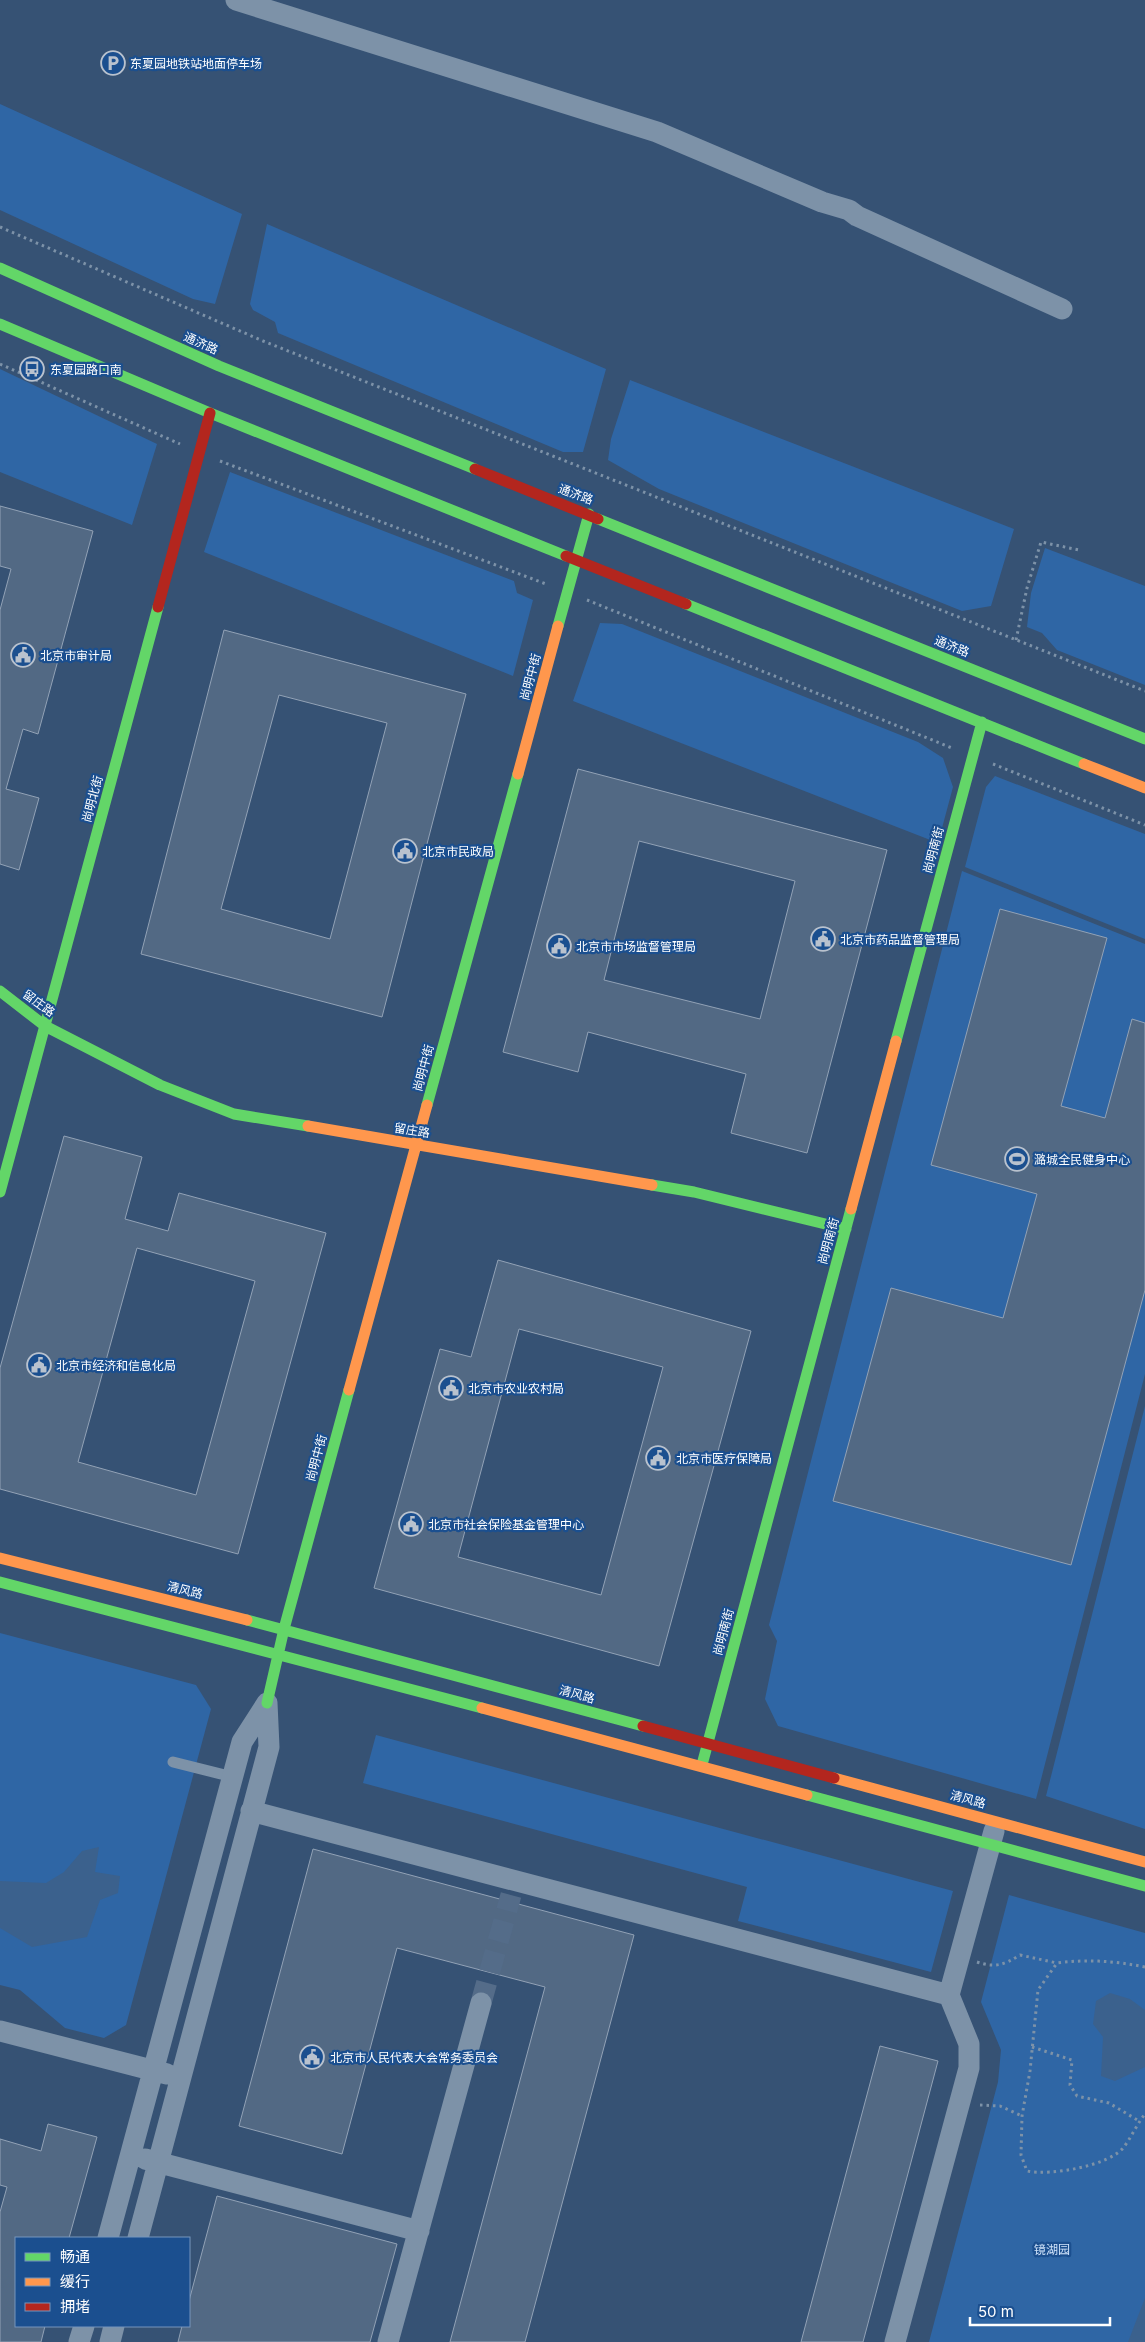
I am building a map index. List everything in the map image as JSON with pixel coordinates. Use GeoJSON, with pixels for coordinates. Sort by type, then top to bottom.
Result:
{"type":"FeatureCollection","features":[{"type":"Feature","properties":{"kind":"street"},"geometry":{"type":"LineString","coordinates":[[236,0],[657,132],[822,202],[848,210],[857,216],[1062,309]]}},
{"type":"Feature","properties":{"kind":"street","name":"通济路"},"geometry":{"type":"LineString","coordinates":[[0,268],[219,366],[1145,739]]}},
{"type":"Feature","properties":{"kind":"street"},"geometry":{"type":"LineString","coordinates":[[0,324],[210,413],[1145,788]]}},
{"type":"Feature","properties":{"kind":"street","name":"尚明北街"},"geometry":{"type":"LineString","coordinates":[[0,1192],[210,413]]}},
{"type":"Feature","properties":{"kind":"street","name":"尚明中街"},"geometry":{"type":"LineString","coordinates":[[267,1703],[284,1629],[588,514]]}},
{"type":"Feature","properties":{"kind":"street","name":"尚明南街"},"geometry":{"type":"LineString","coordinates":[[701,1767],[982,722]]}},
{"type":"Feature","properties":{"kind":"street","name":"留庄路"},"geometry":{"type":"LineString","coordinates":[[0,991],[45,1026],[160,1085],[234,1114],[694,1192],[846,1229]]}},
{"type":"Feature","properties":{"kind":"street","name":"清风路"},"geometry":{"type":"LineString","coordinates":[[0,1558],[284,1629],[1145,1862]]}},
{"type":"Feature","properties":{"kind":"street"},"geometry":{"type":"LineString","coordinates":[[0,1582],[278,1653],[1145,1886]]}},
{"type":"Feature","properties":{"kind":"street"},"geometry":{"type":"LineString","coordinates":[[108,2237],[242,1742],[267,1703]]}},
{"type":"Feature","properties":{"kind":"street"},"geometry":{"type":"LineString","coordinates":[[138,2237],[269,1748],[267,1703]]}},
{"type":"Feature","properties":{"kind":"street"},"geometry":{"type":"LineString","coordinates":[[251,1811],[513,1888],[949,1995]]}},
{"type":"Feature","properties":{"kind":"street"},"geometry":{"type":"LineString","coordinates":[[895,2342],[969,2068],[969,2044],[949,1995],[997,1821]]}},
{"type":"Feature","properties":{"kind":"street"},"geometry":{"type":"LineString","coordinates":[[388,2342],[481,2003]]}},
{"type":"Feature","properties":{"kind":"street"},"geometry":{"type":"LineString","coordinates":[[0,2031],[180,2077]]}},
{"type":"Feature","properties":{"kind":"street"},"geometry":{"type":"LineString","coordinates":[[131,2155],[419,2232]]}},
{"type":"Feature","properties":{"kind":"street"},"geometry":{"type":"LineString","coordinates":[[79,2342],[84,2327]]}},
{"type":"Feature","properties":{"kind":"street"},"geometry":{"type":"LineString","coordinates":[[110,2342],[114,2327]]}},
{"type":"Feature","properties":{"kind":"lane"},"geometry":{"type":"LineString","coordinates":[[173,1762],[233,1777]]}},
{"type":"Feature","properties":{"kind":"path","name":"通济路"},"geometry":{"type":"LineString","coordinates":[[0,227],[263,341],[653,498],[1145,691]]}},
{"type":"Feature","properties":{"kind":"path"},"geometry":{"type":"LineString","coordinates":[[1016,640],[1027,588],[1041,542],[1079,550]]}},
{"type":"Feature","properties":{"kind":"path"},"geometry":{"type":"LineString","coordinates":[[960,1957],[990,1966],[1005,1965],[1020,1955],[1057,1964],[1079,1960],[1116,1962],[1145,1967]]}},
{"type":"Feature","properties":{"kind":"path"},"geometry":{"type":"LineString","coordinates":[[1057,1964],[1038,1990],[1030,2071],[1022,2116],[1021,2155],[1028,2171],[1039,2173],[1103,2161],[1123,2148],[1145,2114]]}},
{"type":"Feature","properties":{"kind":"path"},"geometry":{"type":"LineString","coordinates":[[1032,2047],[1072,2060],[1070,2085],[1077,2096],[1109,2103],[1139,2121]]}},
{"type":"Feature","properties":{"kind":"path"},"geometry":{"type":"LineString","coordinates":[[959,2106],[1000,2106],[1022,2116]]}},
{"type":"Feature","properties":{"kind":"green space"},"geometry":{"type":"Polygon","coordinates":[[[0,104],[242,214],[215,304],[193,299],[0,210],[0,104]]]}},
{"type":"Feature","properties":{"kind":"green space"},"geometry":{"type":"Polygon","coordinates":[[[267,224],[606,369],[583,452],[563,452],[278,333],[275,322],[253,310],[250,304],[267,224]]]}},
{"type":"Feature","properties":{"kind":"green space"},"geometry":{"type":"Polygon","coordinates":[[[0,369],[157,444],[132,525],[0,472],[0,369]]]}},
{"type":"Feature","properties":{"kind":"green space"},"geometry":{"type":"Polygon","coordinates":[[[630,380],[1014,529],[991,606],[962,611],[659,489],[608,460],[611,439],[630,380]]]}},
{"type":"Feature","properties":{"kind":"green space"},"geometry":{"type":"Polygon","coordinates":[[[230,472],[514,581],[517,593],[533,600],[513,676],[204,552],[230,472]]]}},
{"type":"Feature","properties":{"kind":"green space"},"geometry":{"type":"Polygon","coordinates":[[[1045,548],[1145,586],[1145,685],[1057,650],[1042,633],[1027,627],[1031,593],[1045,548]]]}},
{"type":"Feature","properties":{"kind":"green space"},"geometry":{"type":"Polygon","coordinates":[[[600,623],[622,624],[918,742],[943,758],[953,787],[938,843],[573,701],[600,623]]]}},
{"type":"Feature","properties":{"kind":"green space"},"geometry":{"type":"Polygon","coordinates":[[[995,776],[1145,834],[1145,939],[965,867],[986,787],[995,776]]]}},
{"type":"Feature","properties":{"kind":"green space","name":"潞城全民健身中心"},"geometry":{"type":"Polygon","coordinates":[[[962,871],[1145,944],[1145,1374],[1036,1799],[778,1726],[765,1699],[777,1641],[769,1625],[962,871]]]}},
{"type":"Feature","properties":{"kind":"green space"},"geometry":{"type":"Polygon","coordinates":[[[1145,1406],[1145,1829],[1046,1796],[1145,1406]]]}},
{"type":"Feature","properties":{"kind":"green space"},"geometry":{"type":"Polygon","coordinates":[[[0,1633],[196,1685],[211,1709],[126,2025],[104,2038],[65,2028],[20,1990],[0,1985],[0,1633]]]}},
{"type":"Feature","properties":{"kind":"green space"},"geometry":{"type":"Polygon","coordinates":[[[376,1735],[953,1891],[931,1972],[738,1921],[747,1887],[363,1783],[376,1735]]]}},
{"type":"Feature","properties":{"kind":"green space","name":"镜湖园"},"geometry":{"type":"Polygon","coordinates":[[[1009,1895],[1145,1933],[1145,2342],[929,2342],[998,2082],[1001,2050],[981,2002],[1009,1895]]]}},
{"type":"Feature","properties":{"kind":"shaded area"},"geometry":{"type":"Polygon","coordinates":[[[99,1847],[95,1872],[120,1876],[118,1893],[100,1900],[87,1937],[32,1947],[0,1928],[0,1881],[46,1883],[64,1872],[82,1851],[99,1847]]]}},
{"type":"Feature","properties":{"kind":"shaded area"},"geometry":{"type":"Polygon","coordinates":[[[1110,1993],[1130,1999],[1145,2010],[1145,2067],[1115,2081],[1101,2076],[1103,2037],[1093,2024],[1096,2001],[1110,1993]]]}},
{"type":"Feature","properties":{"kind":"shaded area"},"geometry":{"type":"Polygon","coordinates":[[[1145,2298],[1145,2342],[1128,2342],[1143,2303],[1145,2298]]]}},
{"type":"Feature","properties":{"kind":"building"},"geometry":{"type":"Polygon","coordinates":[[[0,506],[93,531],[38,734],[23,729],[6,789],[39,798],[19,870],[0,864],[0,610],[11,569],[0,566],[0,506]]]}},
{"type":"Feature","properties":{"kind":"building"},"geometry":{"type":"Polygon","coordinates":[[[224,630],[466,694],[382,1017],[141,954],[224,630]],[[279,695],[221,909],[330,939],[387,723],[279,695]]]}},
{"type":"Feature","properties":{"kind":"building"},"geometry":{"type":"Polygon","coordinates":[[[578,769],[887,850],[807,1153],[731,1133],[746,1074],[588,1032],[578,1072],[503,1052],[578,769]],[[639,841],[604,980],[760,1019],[795,881],[639,841]]]}},
{"type":"Feature","properties":{"kind":"building"},"geometry":{"type":"Polygon","coordinates":[[[1000,909],[1107,938],[1061,1106],[1105,1118],[1132,1019],[1145,1023],[1145,1290],[1071,1565],[833,1501],[891,1288],[1003,1318],[1037,1194],[931,1165],[1000,909]]]}},
{"type":"Feature","properties":{"kind":"building"},"geometry":{"type":"Polygon","coordinates":[[[64,1136],[142,1157],[125,1219],[168,1231],[179,1193],[326,1233],[238,1554],[0,1489],[0,1368],[64,1136]],[[137,1248],[78,1462],[196,1495],[255,1281],[137,1248]]]}},
{"type":"Feature","properties":{"kind":"building"},"geometry":{"type":"Polygon","coordinates":[[[498,1260],[751,1331],[659,1666],[374,1588],[440,1349],[471,1357],[498,1260]],[[519,1329],[458,1557],[601,1595],[663,1367],[519,1329]]]}},
{"type":"Feature","properties":{"kind":"building","name":"北京市人民代表大会常务委员会"},"geometry":{"type":"Polygon","coordinates":[[[313,1849],[634,1935],[525,2342],[450,2342],[545,1987],[397,1948],[342,2154],[239,2126],[313,1849]]]}},
{"type":"Feature","properties":{"kind":"building"},"geometry":{"type":"Polygon","coordinates":[[[880,2046],[938,2061],[863,2342],[801,2342],[880,2046]]]}},
{"type":"Feature","properties":{"kind":"building"},"geometry":{"type":"Polygon","coordinates":[[[48,2124],[97,2137],[69,2237],[15,2237],[15,2327],[45,2327],[41,2342],[0,2342],[0,2212],[7,2187],[0,2185],[0,2139],[41,2151],[48,2124]]]}},
{"type":"Feature","properties":{"kind":"building"},"geometry":{"type":"Polygon","coordinates":[[[217,2196],[397,2244],[370,2342],[178,2342],[182,2327],[190,2327],[190,2297],[217,2196]]]}},
{"type":"Feature","properties":{"kind":"tunnel"},"geometry":{"type":"LineString","coordinates":[[481,2003],[511,1895]]}},
{"type":"Feature","properties":{"kind":"traffic: fast"},"geometry":{"type":"LineString","coordinates":[[0,268],[219,366],[475,469]]}},
{"type":"Feature","properties":{"kind":"traffic: fast"},"geometry":{"type":"LineString","coordinates":[[0,324],[210,413],[566,556]]}},
{"type":"Feature","properties":{"kind":"traffic: fast"},"geometry":{"type":"LineString","coordinates":[[558,626],[589,514]]}},
{"type":"Feature","properties":{"kind":"traffic: fast"},"geometry":{"type":"LineString","coordinates":[[598,519],[1145,739]]}},
{"type":"Feature","properties":{"kind":"traffic: fast"},"geometry":{"type":"LineString","coordinates":[[686,604],[1084,764]]}},
{"type":"Feature","properties":{"kind":"traffic: fast"},"geometry":{"type":"LineString","coordinates":[[0,1192],[158,607]]}},
{"type":"Feature","properties":{"kind":"traffic: fast"},"geometry":{"type":"LineString","coordinates":[[896,1041],[982,722]]}},
{"type":"Feature","properties":{"kind":"traffic: fast"},"geometry":{"type":"LineString","coordinates":[[427,1105],[518,774]]}},
{"type":"Feature","properties":{"kind":"traffic: fast"},"geometry":{"type":"LineString","coordinates":[[0,991],[45,1026],[160,1085],[234,1114],[308,1126]]}},
{"type":"Feature","properties":{"kind":"traffic: fast"},"geometry":{"type":"LineString","coordinates":[[652,1185],[694,1192],[846,1229]]}},
{"type":"Feature","properties":{"kind":"traffic: fast"},"geometry":{"type":"LineString","coordinates":[[703,1761],[851,1209]]}},
{"type":"Feature","properties":{"kind":"traffic: fast"},"geometry":{"type":"LineString","coordinates":[[267,1703],[284,1629],[349,1390]]}},
{"type":"Feature","properties":{"kind":"traffic: fast"},"geometry":{"type":"LineString","coordinates":[[0,1582],[482,1708]]}},
{"type":"Feature","properties":{"kind":"traffic: fast"},"geometry":{"type":"LineString","coordinates":[[247,1620],[643,1726]]}},
{"type":"Feature","properties":{"kind":"traffic: fast"},"geometry":{"type":"LineString","coordinates":[[807,1795],[1145,1886]]}},
{"type":"Feature","properties":{"kind":"traffic: slow"},"geometry":{"type":"LineString","coordinates":[[518,774],[558,626]]}},
{"type":"Feature","properties":{"kind":"traffic: slow"},"geometry":{"type":"LineString","coordinates":[[1084,764],[1145,788]]}},
{"type":"Feature","properties":{"kind":"traffic: slow"},"geometry":{"type":"LineString","coordinates":[[851,1209],[896,1041]]}},
{"type":"Feature","properties":{"kind":"traffic: slow"},"geometry":{"type":"LineString","coordinates":[[349,1390],[427,1105]]}},
{"type":"Feature","properties":{"kind":"traffic: slow"},"geometry":{"type":"LineString","coordinates":[[308,1126],[652,1185]]}},
{"type":"Feature","properties":{"kind":"traffic: slow"},"geometry":{"type":"LineString","coordinates":[[0,1558],[247,1620]]}},
{"type":"Feature","properties":{"kind":"traffic: slow"},"geometry":{"type":"LineString","coordinates":[[482,1708],[807,1795]]}},
{"type":"Feature","properties":{"kind":"traffic: slow"},"geometry":{"type":"LineString","coordinates":[[834,1778],[1145,1862]]}},
{"type":"Feature","properties":{"kind":"traffic: jam"},"geometry":{"type":"LineString","coordinates":[[158,607],[210,413]]}},
{"type":"Feature","properties":{"kind":"traffic: jam"},"geometry":{"type":"LineString","coordinates":[[475,469],[598,519]]}},
{"type":"Feature","properties":{"kind":"traffic: jam"},"geometry":{"type":"LineString","coordinates":[[566,556],[686,604]]}},
{"type":"Feature","properties":{"kind":"traffic: jam"},"geometry":{"type":"LineString","coordinates":[[643,1726],[834,1778]]}},
{"type":"Feature","properties":{"kind":"place","name":"东夏园地铁站地面停车场"},"geometry":{"type":"Point","coordinates":[113,63]}},
{"type":"Feature","properties":{"kind":"place","name":"东夏园路口南"},"geometry":{"type":"Point","coordinates":[32,369]}},
{"type":"Feature","properties":{"kind":"place","name":"北京市审计局"},"geometry":{"type":"Point","coordinates":[23,655]}},
{"type":"Feature","properties":{"kind":"place","name":"北京市民政局"},"geometry":{"type":"Point","coordinates":[405,851]}},
{"type":"Feature","properties":{"kind":"place","name":"北京市药品监督管理局"},"geometry":{"type":"Point","coordinates":[823,939]}},
{"type":"Feature","properties":{"kind":"place","name":"北京市市场监督管理局"},"geometry":{"type":"Point","coordinates":[559,946]}},
{"type":"Feature","properties":{"kind":"place","name":"潞城全民健身中心"},"geometry":{"type":"Point","coordinates":[1017,1159]}},
{"type":"Feature","properties":{"kind":"place","name":"北京市经济和信息化局"},"geometry":{"type":"Point","coordinates":[39,1365]}},
{"type":"Feature","properties":{"kind":"place","name":"北京市农业农村局"},"geometry":{"type":"Point","coordinates":[451,1388]}},
{"type":"Feature","properties":{"kind":"place","name":"北京市医疗保障局"},"geometry":{"type":"Point","coordinates":[658,1458]}},
{"type":"Feature","properties":{"kind":"place","name":"北京市社会保险基金管理中心"},"geometry":{"type":"Point","coordinates":[411,1524]}},
{"type":"Feature","properties":{"kind":"place","name":"北京市人民代表大会常务委员会"},"geometry":{"type":"Point","coordinates":[312,2057]}}]}
